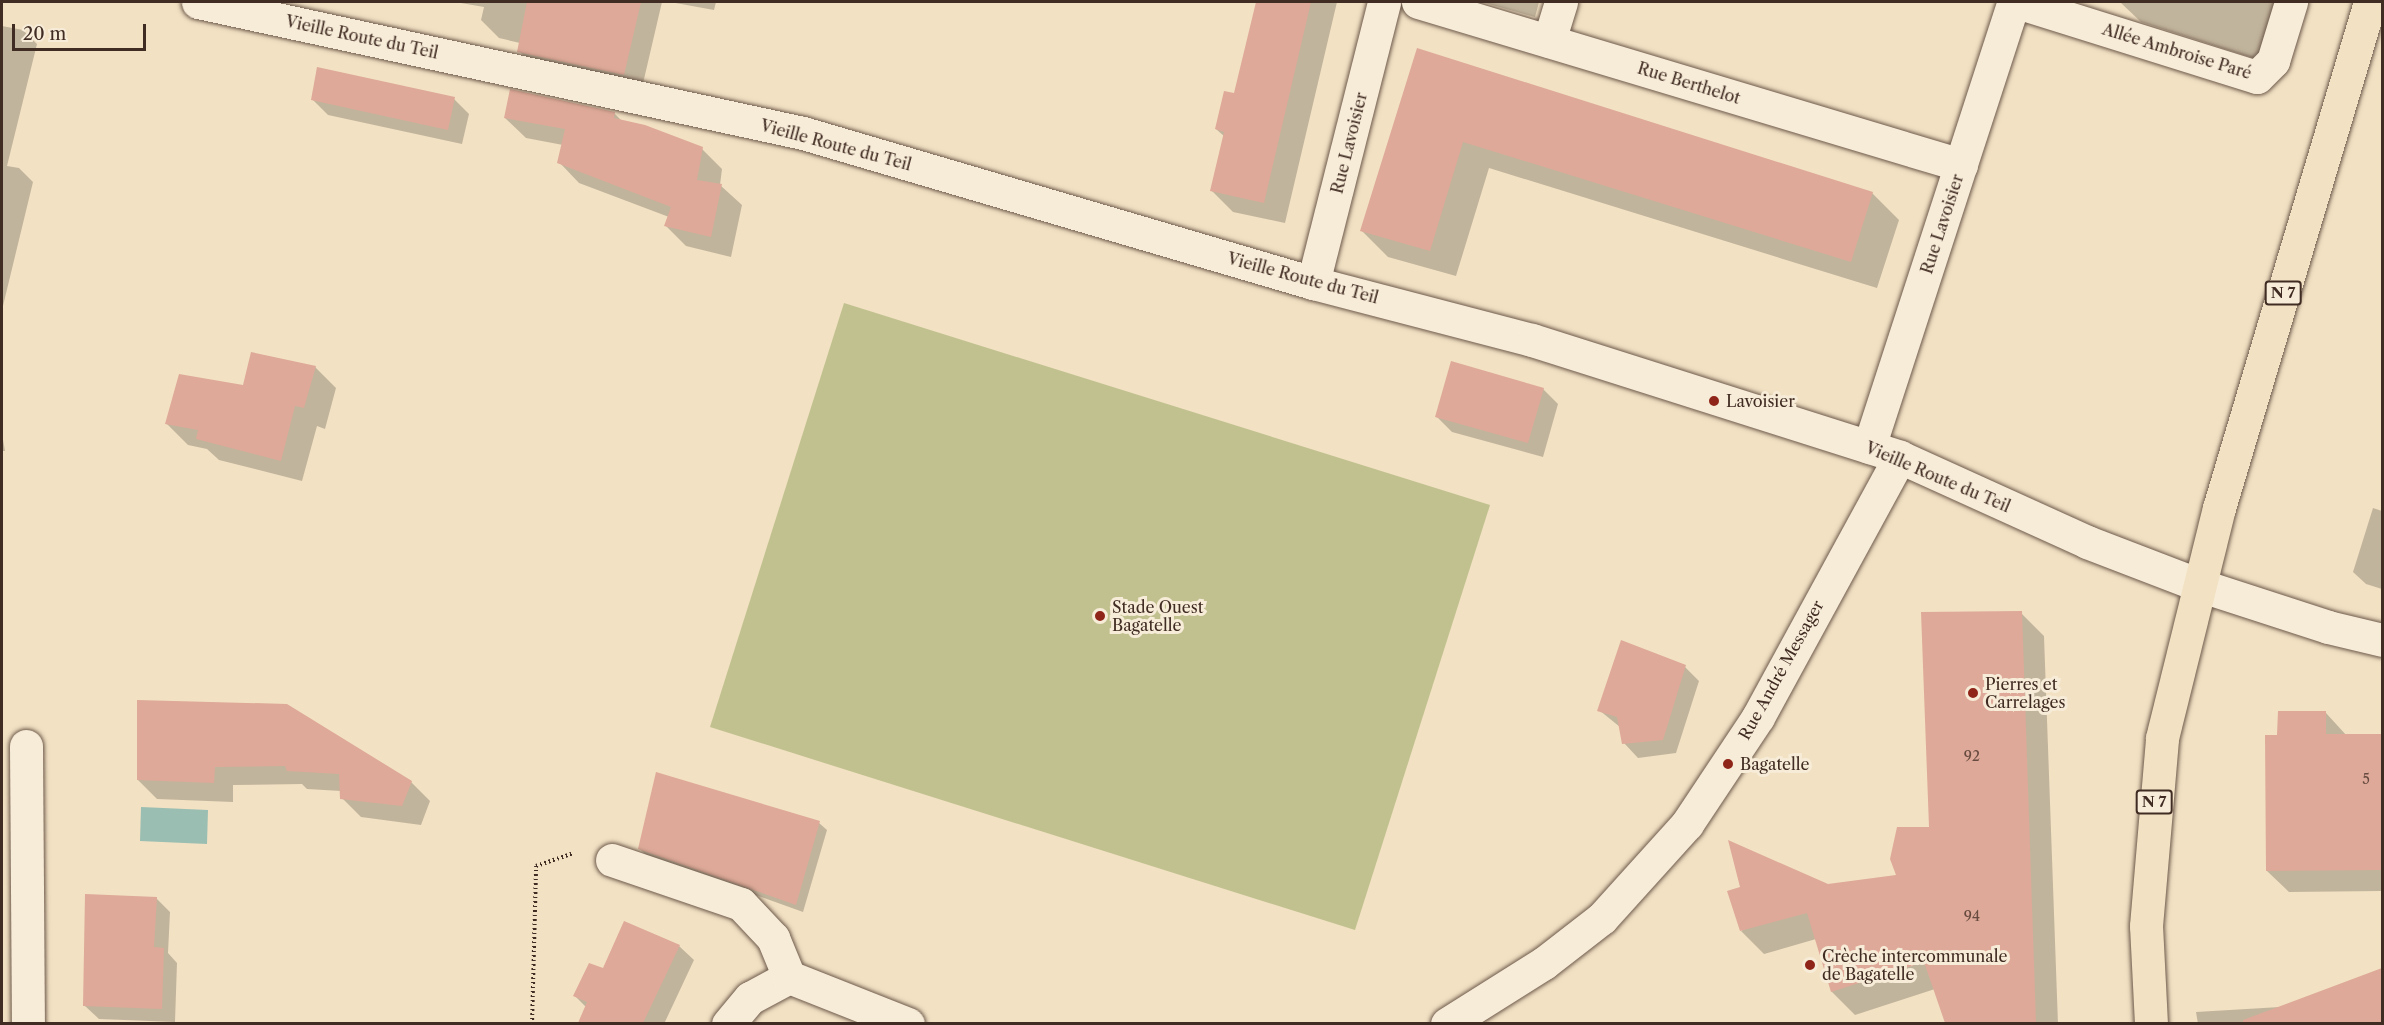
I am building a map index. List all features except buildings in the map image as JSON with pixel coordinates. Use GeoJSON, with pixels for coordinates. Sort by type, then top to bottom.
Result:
{"type":"FeatureCollection","features":[{"type":"Feature","properties":{"kind":"main road","name":"N 7"},"geometry":{"type":"LineString","coordinates":[[2151,1023],[2146,926],[2152,822],[2162,738],[2199,585],[2370,2]]}},
{"type":"Feature","properties":{"kind":"street","name":"Vieille Route du Teil"},"geometry":{"type":"LineString","coordinates":[[198,2],[803,133],[1313,283],[1532,340],[1900,457],[2087,542],[2199,585],[2328,627],[2382,640]]}},
{"type":"Feature","properties":{"kind":"street","name":"Rue Lavoisier"},"geometry":{"type":"LineString","coordinates":[[1313,283],[1384,2]]}},
{"type":"Feature","properties":{"kind":"street","name":"Rue Berthelot"},"geometry":{"type":"LineString","coordinates":[[1418,2],[1961,165]]}},
{"type":"Feature","properties":{"kind":"street"},"geometry":{"type":"LineString","coordinates":[[1549,41],[1561,2]]}},
{"type":"Feature","properties":{"kind":"street","name":"Rue Lavoisier"},"geometry":{"type":"LineString","coordinates":[[1869,447],[2016,2]]}},
{"type":"Feature","properties":{"kind":"street","name":"Allée Ambroise Paré"},"geometry":{"type":"LineString","coordinates":[[2016,2],[2257,77],[2273,61],[2290,2]]}},
{"type":"Feature","properties":{"kind":"street","name":"Rue André Messager"},"geometry":{"type":"LineString","coordinates":[[1447,1023],[1544,963],[1602,918],[1687,824],[1758,717],[1900,457]]}},
{"type":"Feature","properties":{"kind":"street"},"geometry":{"type":"LineString","coordinates":[[26,746],[28,1023]]}},
{"type":"Feature","properties":{"kind":"street"},"geometry":{"type":"LineString","coordinates":[[612,860],[741,904],[773,938],[789,977],[908,1023]]}},
{"type":"Feature","properties":{"kind":"street"},"geometry":{"type":"LineString","coordinates":[[728,1023],[750,998],[789,977]]}},
{"type":"Feature","properties":{"kind":"path"},"geometry":{"type":"LineString","coordinates":[[532,1023],[536,866],[576,852],[612,860]]}},
{"type":"Feature","properties":{"kind":"green space","name":"Stade Ouest Bagatelle"},"geometry":{"type":"Polygon","coordinates":[[[844,303],[1490,505],[1355,930],[710,727],[844,303]]]}},
{"type":"Feature","properties":{"kind":"water"},"geometry":{"type":"Polygon","coordinates":[[[141,807],[208,810],[207,844],[140,841],[141,807]]]}},
{"type":"Feature","properties":{"kind":"place","name":"Lavoisier"},"geometry":{"type":"Point","coordinates":[1714,401]}},
{"type":"Feature","properties":{"kind":"place","name":"Stade Ouest Bagatelle"},"geometry":{"type":"Point","coordinates":[1100,616]}},
{"type":"Feature","properties":{"kind":"place","name":"Pierres et Carrelages"},"geometry":{"type":"Point","coordinates":[1973,693]}},
{"type":"Feature","properties":{"kind":"place","name":"Bagatelle"},"geometry":{"type":"Point","coordinates":[1728,764]}},
{"type":"Feature","properties":{"kind":"place","name":"Crèche intercommunale de Bagatelle"},"geometry":{"type":"Point","coordinates":[1810,965]}}]}
